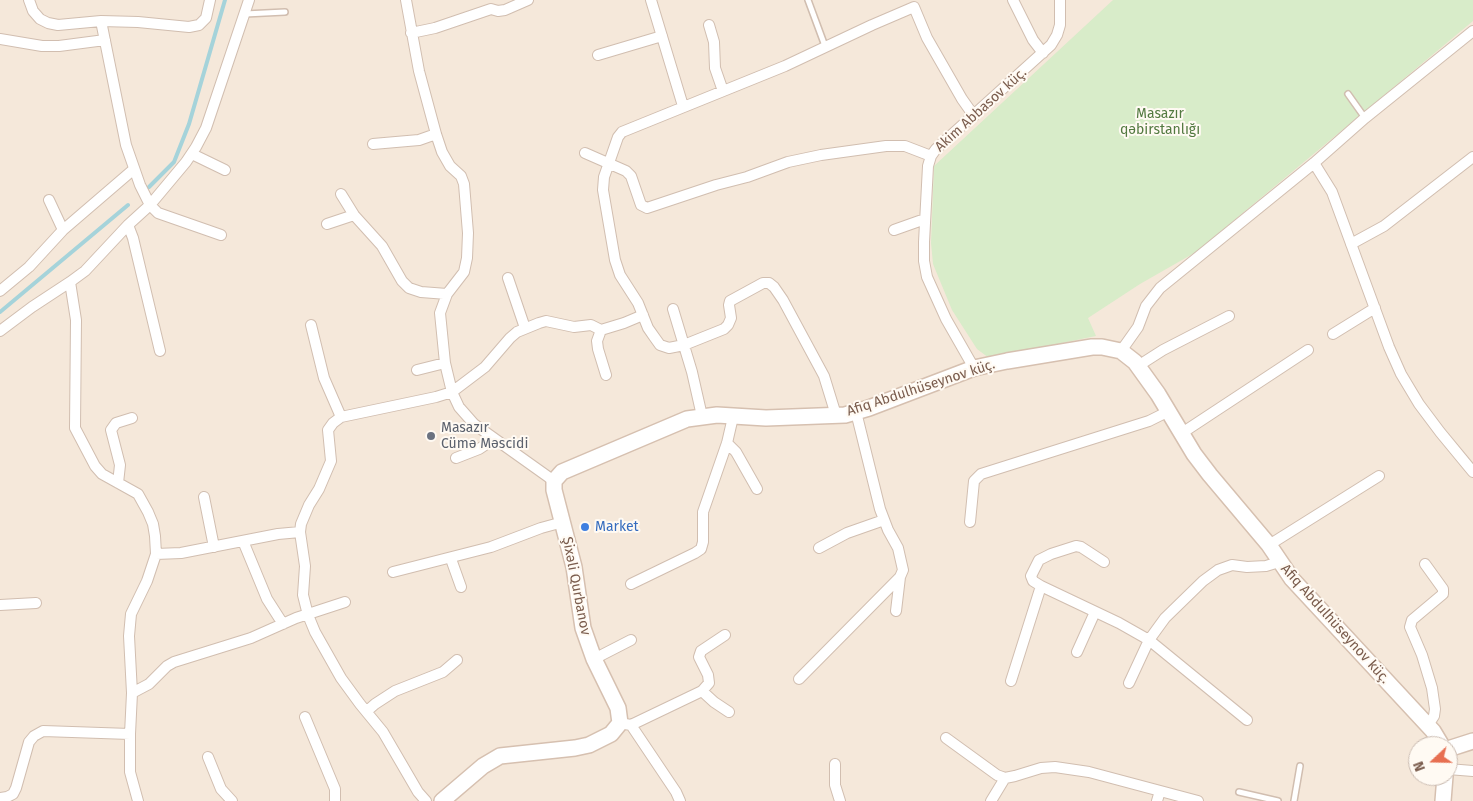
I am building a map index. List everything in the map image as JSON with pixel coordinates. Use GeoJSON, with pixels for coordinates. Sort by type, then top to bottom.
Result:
{"type":"FeatureCollection","features":[{"type":"Feature","properties":{"kind":"street"},"geometry":{"type":"LineString","coordinates":[[29,0],[33,11],[40,19],[58,25],[101,21],[138,22],[189,28],[198,25],[206,18],[210,0]]}},
{"type":"Feature","properties":{"kind":"street"},"geometry":{"type":"LineString","coordinates":[[0,331],[85,271],[171,182],[192,154],[206,128],[249,0]]}},
{"type":"Feature","properties":{"kind":"street"},"geometry":{"type":"LineString","coordinates":[[406,0],[419,71],[436,134],[442,152],[450,166],[461,176],[464,184],[468,233],[467,258],[464,272],[447,294],[440,313],[445,363],[452,392],[466,417],[554,481]]}},
{"type":"Feature","properties":{"kind":"street"},"geometry":{"type":"LineString","coordinates":[[411,33],[434,28],[490,4],[498,11],[506,10],[528,0]]}},
{"type":"Feature","properties":{"kind":"street"},"geometry":{"type":"LineString","coordinates":[[651,0],[683,106]]}},
{"type":"Feature","properties":{"kind":"street"},"geometry":{"type":"LineString","coordinates":[[1013,0],[1033,40],[1043,54]]}},
{"type":"Feature","properties":{"kind":"street","name":"Akim Abbasov küç."},"geometry":{"type":"LineString","coordinates":[[974,368],[946,319],[927,277],[924,261],[926,178],[931,156],[936,149],[1043,54],[1057,35],[1060,25],[1060,0]]}},
{"type":"Feature","properties":{"kind":"street"},"geometry":{"type":"LineString","coordinates":[[836,415],[824,376],[783,300],[769,283],[763,283],[730,301],[728,305],[730,318],[724,329],[684,345],[669,348],[660,345],[648,328],[638,303],[620,275],[615,260],[603,190],[604,177],[618,137],[622,132],[683,106],[785,66],[913,4],[927,38],[962,99],[974,116]]}},
{"type":"Feature","properties":{"kind":"street"},"geometry":{"type":"LineString","coordinates":[[101,21],[126,145],[150,205],[158,213],[221,235]]}},
{"type":"Feature","properties":{"kind":"street"},"geometry":{"type":"LineString","coordinates":[[709,25],[714,42],[715,68],[723,90]]}},
{"type":"Feature","properties":{"kind":"street"},"geometry":{"type":"LineString","coordinates":[[1120,351],[1138,327],[1146,306],[1160,288],[1473,31]]}},
{"type":"Feature","properties":{"kind":"street"},"geometry":{"type":"LineString","coordinates":[[598,55],[662,36]]}},
{"type":"Feature","properties":{"kind":"street"},"geometry":{"type":"LineString","coordinates":[[0,39],[42,46],[59,46],[105,40]]}},
{"type":"Feature","properties":{"kind":"street"},"geometry":{"type":"LineString","coordinates":[[373,144],[419,140],[436,134]]}},
{"type":"Feature","properties":{"kind":"street"},"geometry":{"type":"LineString","coordinates":[[585,153],[631,176],[641,205],[647,208],[716,185],[747,177],[788,162],[821,155],[905,146],[931,156]]}},
{"type":"Feature","properties":{"kind":"street"},"geometry":{"type":"LineString","coordinates":[[192,154],[224,170]]}},
{"type":"Feature","properties":{"kind":"street"},"geometry":{"type":"LineString","coordinates":[[1351,244],[1384,226],[1473,156]]}},
{"type":"Feature","properties":{"kind":"street"},"geometry":{"type":"LineString","coordinates":[[1314,163],[1332,192],[1389,347],[1401,374],[1419,404],[1473,472]]}},
{"type":"Feature","properties":{"kind":"street"},"geometry":{"type":"LineString","coordinates":[[0,291],[29,267],[63,230],[134,169]]}},
{"type":"Feature","properties":{"kind":"street"},"geometry":{"type":"LineString","coordinates":[[341,194],[354,215],[382,246],[402,281],[409,288],[421,292],[447,294]]}},
{"type":"Feature","properties":{"kind":"street"},"geometry":{"type":"LineString","coordinates":[[49,200],[63,230]]}},
{"type":"Feature","properties":{"kind":"street"},"geometry":{"type":"LineString","coordinates":[[328,224],[354,215]]}},
{"type":"Feature","properties":{"kind":"street"},"geometry":{"type":"LineString","coordinates":[[894,230],[925,219]]}},
{"type":"Feature","properties":{"kind":"street"},"geometry":{"type":"LineString","coordinates":[[128,225],[133,238],[160,351]]}},
{"type":"Feature","properties":{"kind":"street"},"geometry":{"type":"LineString","coordinates":[[508,278],[525,328]]}},
{"type":"Feature","properties":{"kind":"street"},"geometry":{"type":"LineString","coordinates":[[70,282],[76,320],[75,428],[95,466],[102,474],[138,494],[153,524],[156,554],[148,581],[131,614],[129,636],[132,693],[130,772],[138,801]]}},
{"type":"Feature","properties":{"kind":"street"},"geometry":{"type":"LineString","coordinates":[[1333,334],[1375,308]]}},
{"type":"Feature","properties":{"kind":"street"},"geometry":{"type":"LineString","coordinates":[[673,309],[696,388],[702,416]]}},
{"type":"Feature","properties":{"kind":"street"},"geometry":{"type":"LineString","coordinates":[[426,801],[418,792],[383,732],[342,678],[315,632],[308,615],[303,595],[306,566],[300,532],[301,524],[309,505],[319,489],[331,461],[328,430],[333,422],[340,417],[452,392],[485,367],[510,338],[525,328],[546,321],[574,327],[591,325],[600,330],[624,324],[643,315]]}},
{"type":"Feature","properties":{"kind":"street"},"geometry":{"type":"LineString","coordinates":[[1138,366],[1228,316]]}},
{"type":"Feature","properties":{"kind":"street"},"geometry":{"type":"LineString","coordinates":[[311,325],[324,378],[340,417]]}},
{"type":"Feature","properties":{"kind":"street"},"geometry":{"type":"LineString","coordinates":[[600,330],[597,340],[598,349],[606,375]]}},
{"type":"Feature","properties":{"kind":"street","name":"Afiq Abdulhüseynov küç."},"geometry":{"type":"LineString","coordinates":[[554,481],[557,476],[569,468],[671,424],[687,419],[702,416],[766,418],[836,415],[856,412],[974,368],[1092,348],[1102,347],[1120,351],[1138,366],[1210,475],[1269,545],[1279,562],[1303,593],[1437,736]]}},
{"type":"Feature","properties":{"kind":"street"},"geometry":{"type":"LineString","coordinates":[[1182,433],[1308,350]]}},
{"type":"Feature","properties":{"kind":"street"},"geometry":{"type":"LineString","coordinates":[[417,370],[445,363]]}},
{"type":"Feature","properties":{"kind":"street"},"geometry":{"type":"LineString","coordinates":[[970,522],[974,481],[981,474],[1149,421],[1169,411]]}},
{"type":"Feature","properties":{"kind":"street"},"geometry":{"type":"LineString","coordinates":[[856,412],[884,520],[902,560],[903,570],[900,577],[896,611]]}},
{"type":"Feature","properties":{"kind":"street"},"geometry":{"type":"LineString","coordinates":[[631,584],[695,553],[701,548],[703,542],[703,512],[727,443],[732,417]]}},
{"type":"Feature","properties":{"kind":"street"},"geometry":{"type":"LineString","coordinates":[[118,483],[120,465],[110,430],[116,423],[132,418]]}},
{"type":"Feature","properties":{"kind":"street"},"geometry":{"type":"LineString","coordinates":[[456,458],[480,449],[494,439]]}},
{"type":"Feature","properties":{"kind":"street"},"geometry":{"type":"LineString","coordinates":[[727,443],[736,452],[757,489]]}},
{"type":"Feature","properties":{"kind":"street"},"geometry":{"type":"LineString","coordinates":[[1269,545],[1379,476]]}},
{"type":"Feature","properties":{"kind":"street","name":"Şixəli Qurbanov"},"geometry":{"type":"LineString","coordinates":[[554,481],[556,498],[574,567],[583,628],[594,659],[626,724]]}},
{"type":"Feature","properties":{"kind":"street"},"geometry":{"type":"LineString","coordinates":[[204,497],[214,547]]}},
{"type":"Feature","properties":{"kind":"street"},"geometry":{"type":"LineString","coordinates":[[819,548],[846,533],[884,520]]}},
{"type":"Feature","properties":{"kind":"street"},"geometry":{"type":"LineString","coordinates":[[393,572],[491,548],[541,528],[563,522]]}},
{"type":"Feature","properties":{"kind":"street"},"geometry":{"type":"LineString","coordinates":[[156,554],[181,553],[283,533],[300,532]]}},
{"type":"Feature","properties":{"kind":"street"},"geometry":{"type":"LineString","coordinates":[[243,541],[267,599],[283,624]]}},
{"type":"Feature","properties":{"kind":"street"},"geometry":{"type":"LineString","coordinates":[[1104,562],[1081,547],[1076,546],[1039,560],[1031,576],[1033,581],[1041,586],[1150,640],[1247,720]]}},
{"type":"Feature","properties":{"kind":"street"},"geometry":{"type":"LineString","coordinates":[[451,559],[461,587]]}},
{"type":"Feature","properties":{"kind":"street"},"geometry":{"type":"LineString","coordinates":[[1129,683],[1150,640],[1165,618],[1203,581],[1218,570],[1232,565],[1247,567],[1266,566],[1279,562]]}},
{"type":"Feature","properties":{"kind":"street"},"geometry":{"type":"LineString","coordinates":[[1424,564],[1443,589],[1443,594],[1412,620],[1410,626],[1422,655],[1432,688],[1435,709],[1434,716],[1428,725]]}},
{"type":"Feature","properties":{"kind":"street"},"geometry":{"type":"LineString","coordinates":[[799,679],[900,577]]}},
{"type":"Feature","properties":{"kind":"street"},"geometry":{"type":"LineString","coordinates":[[1011,681],[1041,586]]}},
{"type":"Feature","properties":{"kind":"street"},"geometry":{"type":"LineString","coordinates":[[132,693],[148,684],[174,662],[251,638],[283,624],[344,602]]}},
{"type":"Feature","properties":{"kind":"street"},"geometry":{"type":"LineString","coordinates":[[0,605],[36,603]]}},
{"type":"Feature","properties":{"kind":"street"},"geometry":{"type":"LineString","coordinates":[[1076,652],[1095,612]]}},
{"type":"Feature","properties":{"kind":"street"},"geometry":{"type":"LineString","coordinates":[[442,801],[483,766],[500,756],[589,745],[626,724],[702,691],[709,683],[708,675],[699,657],[700,651],[725,635]]}},
{"type":"Feature","properties":{"kind":"street"},"geometry":{"type":"LineString","coordinates":[[594,659],[631,640]]}},
{"type":"Feature","properties":{"kind":"street"},"geometry":{"type":"LineString","coordinates":[[367,712],[375,704],[395,691],[443,672],[456,660]]}},
{"type":"Feature","properties":{"kind":"street"},"geometry":{"type":"LineString","coordinates":[[702,691],[729,712]]}},
{"type":"Feature","properties":{"kind":"street"},"geometry":{"type":"LineString","coordinates":[[305,717],[335,789],[335,801]]}},
{"type":"Feature","properties":{"kind":"street"},"geometry":{"type":"LineString","coordinates":[[626,724],[676,792],[680,801]]}},
{"type":"Feature","properties":{"kind":"street"},"geometry":{"type":"LineString","coordinates":[[0,798],[13,794],[29,742],[34,736],[43,731],[130,734]]}},
{"type":"Feature","properties":{"kind":"street"},"geometry":{"type":"LineString","coordinates":[[946,738],[997,775],[1004,778],[1041,768],[1055,767],[1089,772],[1158,796],[1198,801]]}},
{"type":"Feature","properties":{"kind":"street"},"geometry":{"type":"LineString","coordinates":[[1458,746],[1473,741]]}},
{"type":"Feature","properties":{"kind":"street"},"geometry":{"type":"LineString","coordinates":[[208,757],[221,789],[232,801]]}},
{"type":"Feature","properties":{"kind":"street"},"geometry":{"type":"LineString","coordinates":[[835,764],[835,785],[840,801]]}},
{"type":"Feature","properties":{"kind":"street"},"geometry":{"type":"LineString","coordinates":[[1458,769],[1473,771]]}},
{"type":"Feature","properties":{"kind":"street"},"geometry":{"type":"LineString","coordinates":[[991,801],[1004,778]]}},
{"type":"Feature","properties":{"kind":"street"},"geometry":{"type":"LineString","coordinates":[[1443,801],[1445,786]]}},
{"type":"Feature","properties":{"kind":"lane"},"geometry":{"type":"LineString","coordinates":[[808,0],[825,46]]}},
{"type":"Feature","properties":{"kind":"lane"},"geometry":{"type":"LineString","coordinates":[[244,14],[285,12]]}},
{"type":"Feature","properties":{"kind":"lane"},"geometry":{"type":"LineString","coordinates":[[1348,94],[1365,118]]}},
{"type":"Feature","properties":{"kind":"lane"},"geometry":{"type":"LineString","coordinates":[[1294,801],[1300,766]]}},
{"type":"Feature","properties":{"kind":"lane"},"geometry":{"type":"LineString","coordinates":[[1239,792],[1278,801]]}},
{"type":"Feature","properties":{"kind":"shaded area"},"geometry":{"type":"Polygon","coordinates":[[[0,0],[1473,0],[1473,801],[0,801],[0,0]]]}},
{"type":"Feature","properties":{"kind":"green space","name":"Masazır qəbirstanlığı"},"geometry":{"type":"Polygon","coordinates":[[[1113,0],[1473,0],[1473,21],[1196,252],[1140,284],[1088,318],[1096,336],[989,358],[977,349],[952,310],[933,264],[931,243],[934,166],[1113,0]]]}},
{"type":"Feature","properties":{"kind":"waterway"},"geometry":{"type":"LineString","coordinates":[[149,187],[174,162],[189,124],[225,0]]}},
{"type":"Feature","properties":{"kind":"waterway"},"geometry":{"type":"LineString","coordinates":[[0,312],[128,205]]}},
{"type":"Feature","properties":{"kind":"place","name":"Masazır Cümə Məscidi"},"geometry":{"type":"Point","coordinates":[431,436]}},
{"type":"Feature","properties":{"kind":"place","name":"Market"},"geometry":{"type":"Point","coordinates":[585,527]}}]}
